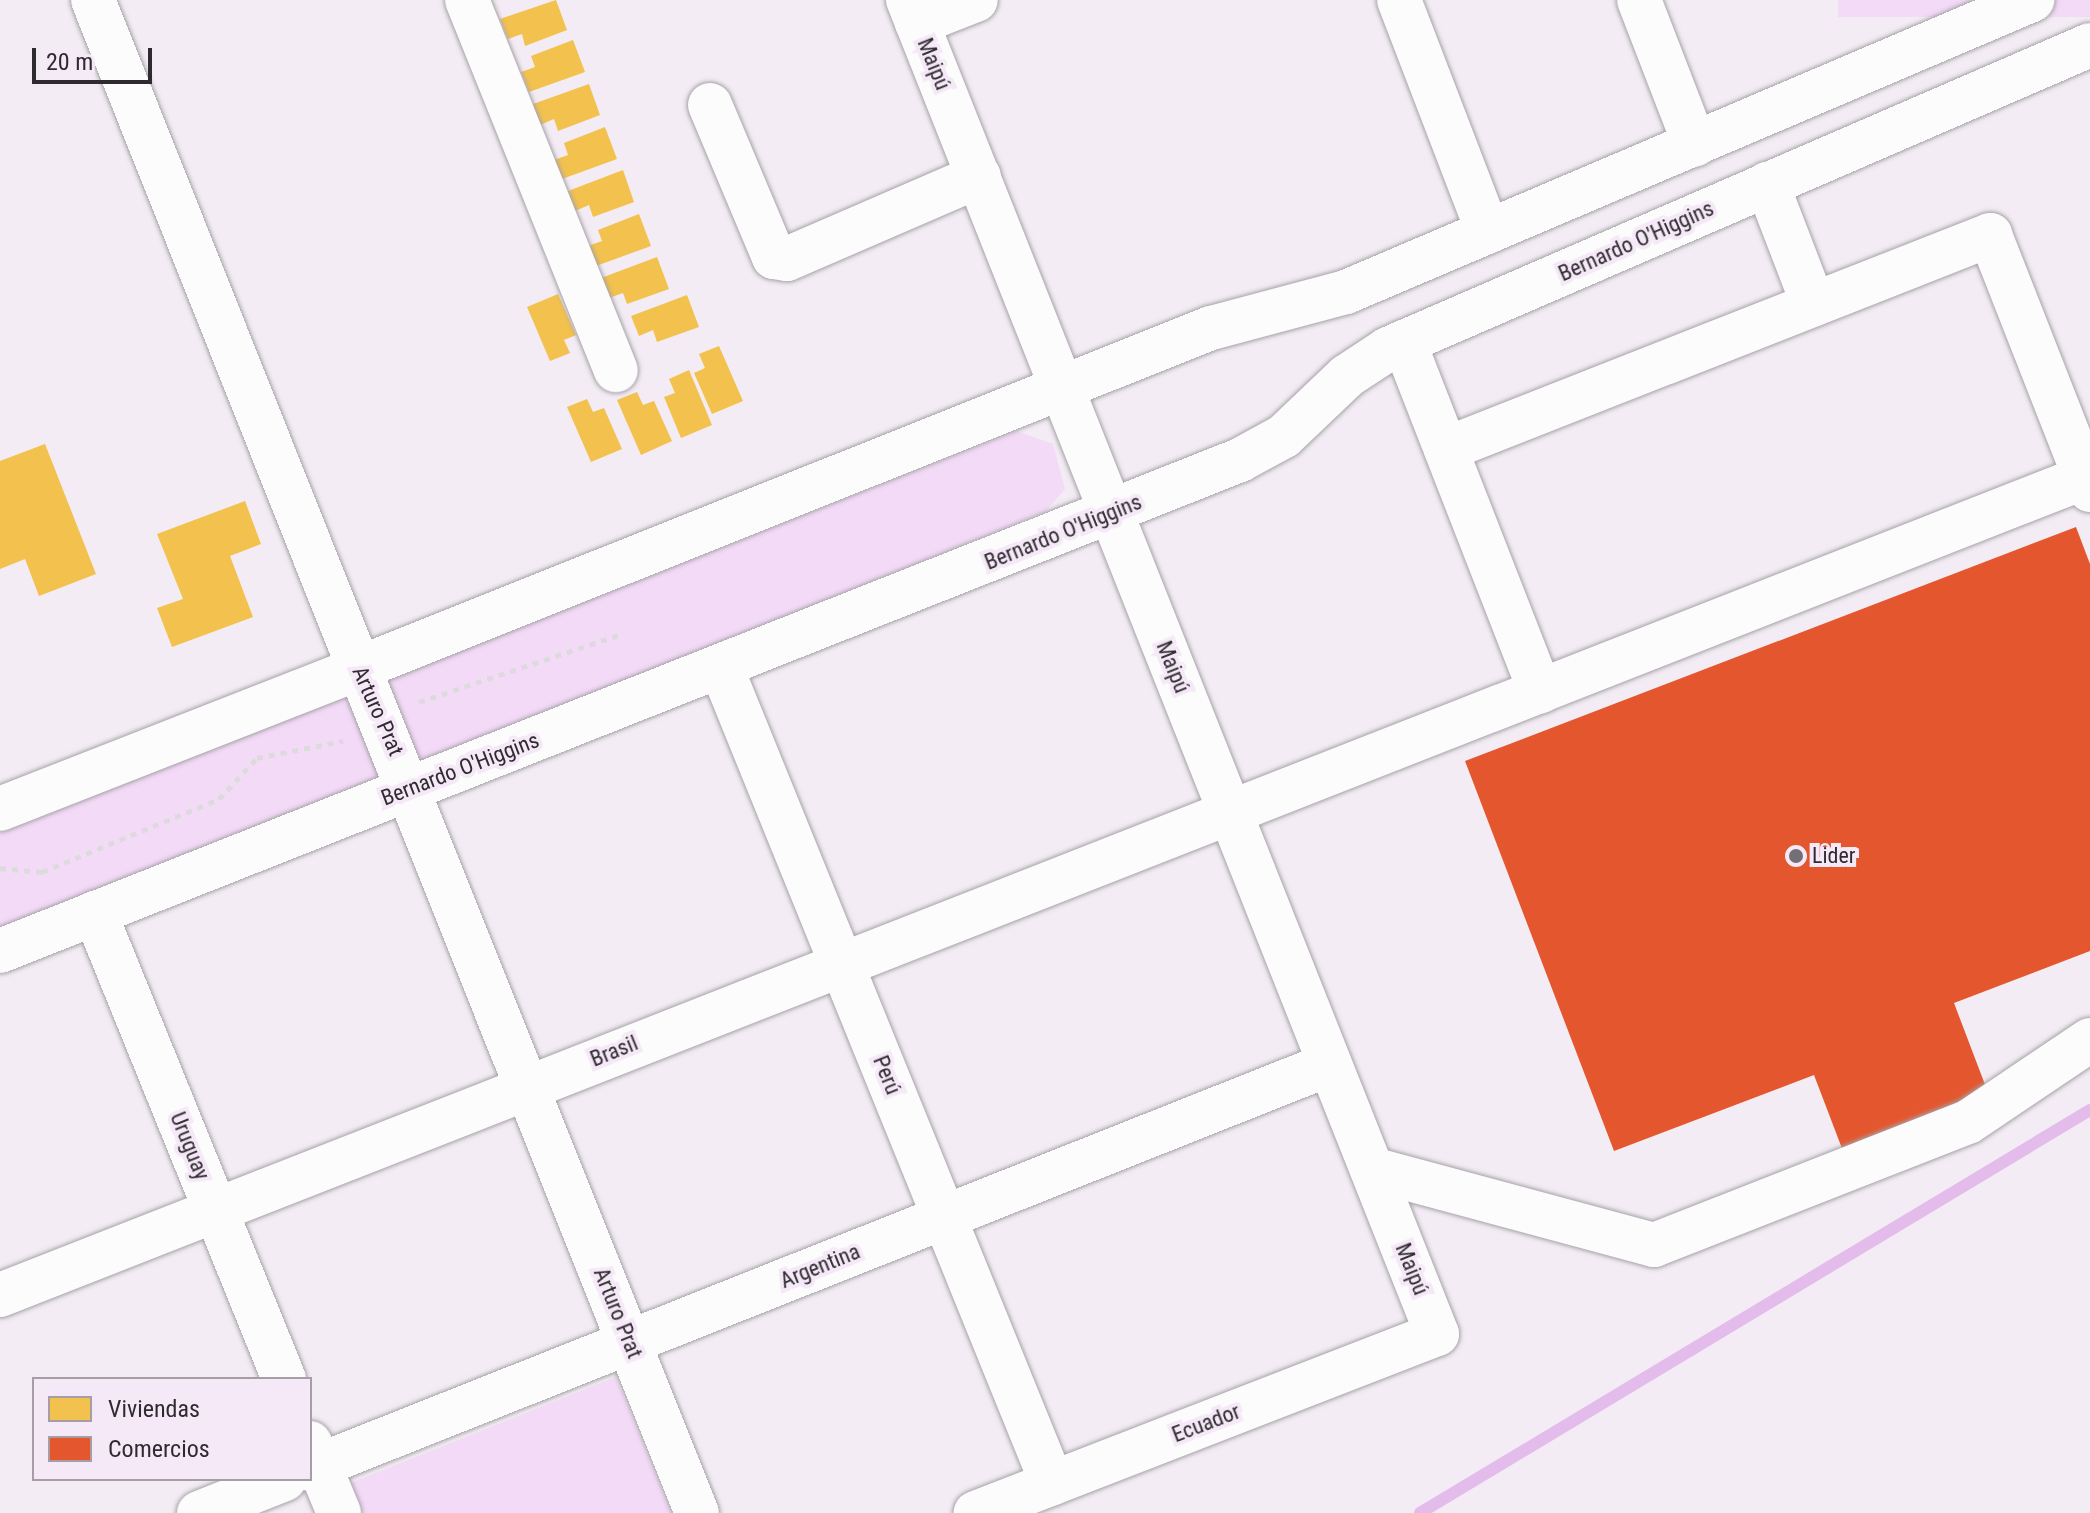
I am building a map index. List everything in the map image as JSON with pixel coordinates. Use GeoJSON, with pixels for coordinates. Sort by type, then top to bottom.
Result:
{"type":"FeatureCollection","features":[{"type":"Feature","properties":{"kind":"street","name":"Arturo Prat"},"geometry":{"type":"LineString","coordinates":[[93,0],[359,668],[412,788],[697,1513]]}},
{"type":"Feature","properties":{"kind":"street"},"geometry":{"type":"LineString","coordinates":[[467,0],[616,370]]}},
{"type":"Feature","properties":{"kind":"street"},"geometry":{"type":"LineString","coordinates":[[913,11],[976,0]]}},
{"type":"Feature","properties":{"kind":"street"},"geometry":{"type":"LineString","coordinates":[[1399,0],[1488,232]]}},
{"type":"Feature","properties":{"kind":"street"},"geometry":{"type":"LineString","coordinates":[[1639,0],[1695,145]]}},
{"type":"Feature","properties":{"kind":"street"},"geometry":{"type":"LineString","coordinates":[[0,809],[1230,321],[1346,292],[1817,94],[1957,15],[2032,0]]}},
{"type":"Feature","properties":{"kind":"street"},"geometry":{"type":"LineString","coordinates":[[2049,0],[2080,49]]}},
{"type":"Feature","properties":{"kind":"street","name":"Maipú"},"geometry":{"type":"LineString","coordinates":[[913,11],[1065,388],[1437,1334]]}},
{"type":"Feature","properties":{"kind":"street","name":"Bernardo O'Higgins"},"geometry":{"type":"LineString","coordinates":[[0,951],[1113,512],[1263,449],[1347,376],[1404,342],[2080,49]]}},
{"type":"Feature","properties":{"kind":"street"},"geometry":{"type":"LineString","coordinates":[[1817,94],[1841,151]]}},
{"type":"Feature","properties":{"kind":"street"},"geometry":{"type":"LineString","coordinates":[[710,105],[774,257],[787,259],[979,176]]}},
{"type":"Feature","properties":{"kind":"street"},"geometry":{"type":"LineString","coordinates":[[1767,184],[1813,304]]}},
{"type":"Feature","properties":{"kind":"street"},"geometry":{"type":"LineString","coordinates":[[1446,449],[1990,235],[2087,483]]}},
{"type":"Feature","properties":{"kind":"street"},"geometry":{"type":"LineString","coordinates":[[1404,342],[1540,691]]}},
{"type":"Feature","properties":{"kind":"street","name":"Brasil"},"geometry":{"type":"LineString","coordinates":[[0,1295],[1228,807],[1270,798],[1540,691],[2087,483]]}},
{"type":"Feature","properties":{"kind":"street","name":"Perú"},"geometry":{"type":"LineString","coordinates":[[721,667],[1052,1483]]}},
{"type":"Feature","properties":{"kind":"street","name":"Uruguay"},"geometry":{"type":"LineString","coordinates":[[95,913],[283,1377]]}},
{"type":"Feature","properties":{"kind":"street"},"geometry":{"type":"LineString","coordinates":[[1372,1169],[1654,1245],[1968,1122],[2090,1040]]}},
{"type":"Feature","properties":{"kind":"street","name":"Argentina"},"geometry":{"type":"LineString","coordinates":[[312,1462],[628,1342],[1330,1064]]}},
{"type":"Feature","properties":{"kind":"street","name":"Ecuador"},"geometry":{"type":"LineString","coordinates":[[975,1513],[1437,1334]]}},
{"type":"Feature","properties":{"kind":"street"},"geometry":{"type":"LineString","coordinates":[[312,1473],[339,1513]]}},
{"type":"Feature","properties":{"kind":"street","name":"Argentina"},"geometry":{"type":"LineString","coordinates":[[199,1513],[269,1481]]}},
{"type":"Feature","properties":{"kind":"path"},"geometry":{"type":"LineString","coordinates":[[0,868],[42,872],[219,799],[246,766],[269,753],[385,728],[431,693],[618,635]]}},
{"type":"Feature","properties":{"kind":"shaded area"},"geometry":{"type":"Polygon","coordinates":[[[1838,0],[2090,0],[2090,17],[1838,17],[1838,0]]]}},
{"type":"Feature","properties":{"kind":"shaded area"},"geometry":{"type":"Polygon","coordinates":[[[1017,431],[1053,444],[1065,489],[1046,511],[0,936],[0,833],[1017,431]]]}},
{"type":"Feature","properties":{"kind":"shaded area"},"geometry":{"type":"Polygon","coordinates":[[[616,1377],[671,1513],[363,1513],[351,1483],[616,1377]]]}},
{"type":"Feature","properties":{"kind":"building: Viviendas"},"geometry":{"type":"Polygon","coordinates":[[[556,0],[567,30],[525,46],[522,34],[508,39],[500,19],[556,0]]]}},
{"type":"Feature","properties":{"kind":"building: Viviendas"},"geometry":{"type":"Polygon","coordinates":[[[573,40],[585,72],[529,92],[521,72],[535,67],[531,56],[573,40]]]}},
{"type":"Feature","properties":{"kind":"building: Viviendas"},"geometry":{"type":"Polygon","coordinates":[[[589,84],[600,115],[558,131],[554,119],[540,125],[533,104],[589,84]]]}},
{"type":"Feature","properties":{"kind":"building: Viviendas"},"geometry":{"type":"Polygon","coordinates":[[[605,127],[617,159],[562,179],[554,160],[568,155],[564,143],[605,127]]]}},
{"type":"Feature","properties":{"kind":"building: Viviendas"},"geometry":{"type":"Polygon","coordinates":[[[623,170],[634,202],[593,217],[589,205],[575,211],[568,191],[623,170]]]}},
{"type":"Feature","properties":{"kind":"building: Viviendas"},"geometry":{"type":"Polygon","coordinates":[[[639,214],[651,246],[596,266],[588,246],[602,241],[598,230],[639,214]]]}},
{"type":"Feature","properties":{"kind":"building: Viviendas"},"geometry":{"type":"Polygon","coordinates":[[[657,257],[669,289],[627,304],[623,293],[609,298],[601,278],[657,257]]]}},
{"type":"Feature","properties":{"kind":"building: Viviendas"},"geometry":{"type":"Polygon","coordinates":[[[558,294],[576,335],[564,340],[570,353],[550,361],[527,307],[558,294]]]}},
{"type":"Feature","properties":{"kind":"building: Viviendas"},"geometry":{"type":"Polygon","coordinates":[[[687,295],[699,327],[657,342],[653,330],[639,336],[631,316],[687,295]]]}},
{"type":"Feature","properties":{"kind":"building: Viviendas"},"geometry":{"type":"Polygon","coordinates":[[[719,346],[743,401],[712,414],[694,373],[705,368],[699,354],[719,346]]]}},
{"type":"Feature","properties":{"kind":"building: Viviendas"},"geometry":{"type":"Polygon","coordinates":[[[689,370],[712,425],[681,438],[664,397],[675,393],[669,379],[689,370]]]}},
{"type":"Feature","properties":{"kind":"building: Viviendas"},"geometry":{"type":"Polygon","coordinates":[[[637,392],[643,405],[654,401],[672,441],[641,455],[617,400],[637,392]]]}},
{"type":"Feature","properties":{"kind":"building: Viviendas"},"geometry":{"type":"Polygon","coordinates":[[[587,399],[593,412],[604,408],[622,449],[591,462],[567,407],[587,399]]]}},
{"type":"Feature","properties":{"kind":"building: Viviendas"},"geometry":{"type":"Polygon","coordinates":[[[45,444],[96,574],[39,596],[25,559],[0,569],[0,461],[45,444]]]}},
{"type":"Feature","properties":{"kind":"building: Viviendas"},"geometry":{"type":"Polygon","coordinates":[[[245,501],[261,544],[230,556],[253,617],[172,647],[157,608],[183,599],[157,534],[245,501]]]}},
{"type":"Feature","properties":{"kind":"building: Comercios","name":"Lider"},"geometry":{"type":"Polygon","coordinates":[[[2076,527],[2090,564],[2090,951],[1954,1003],[1992,1103],[1846,1159],[1814,1075],[1614,1151],[1465,761],[2076,527]]]}},
{"type":"Feature","properties":{"kind":"waterway"},"geometry":{"type":"LineString","coordinates":[[1420,1513],[2090,1110]]}},
{"type":"Feature","properties":{"kind":"place","name":"Lider"},"geometry":{"type":"Point","coordinates":[1796,856]}}]}
